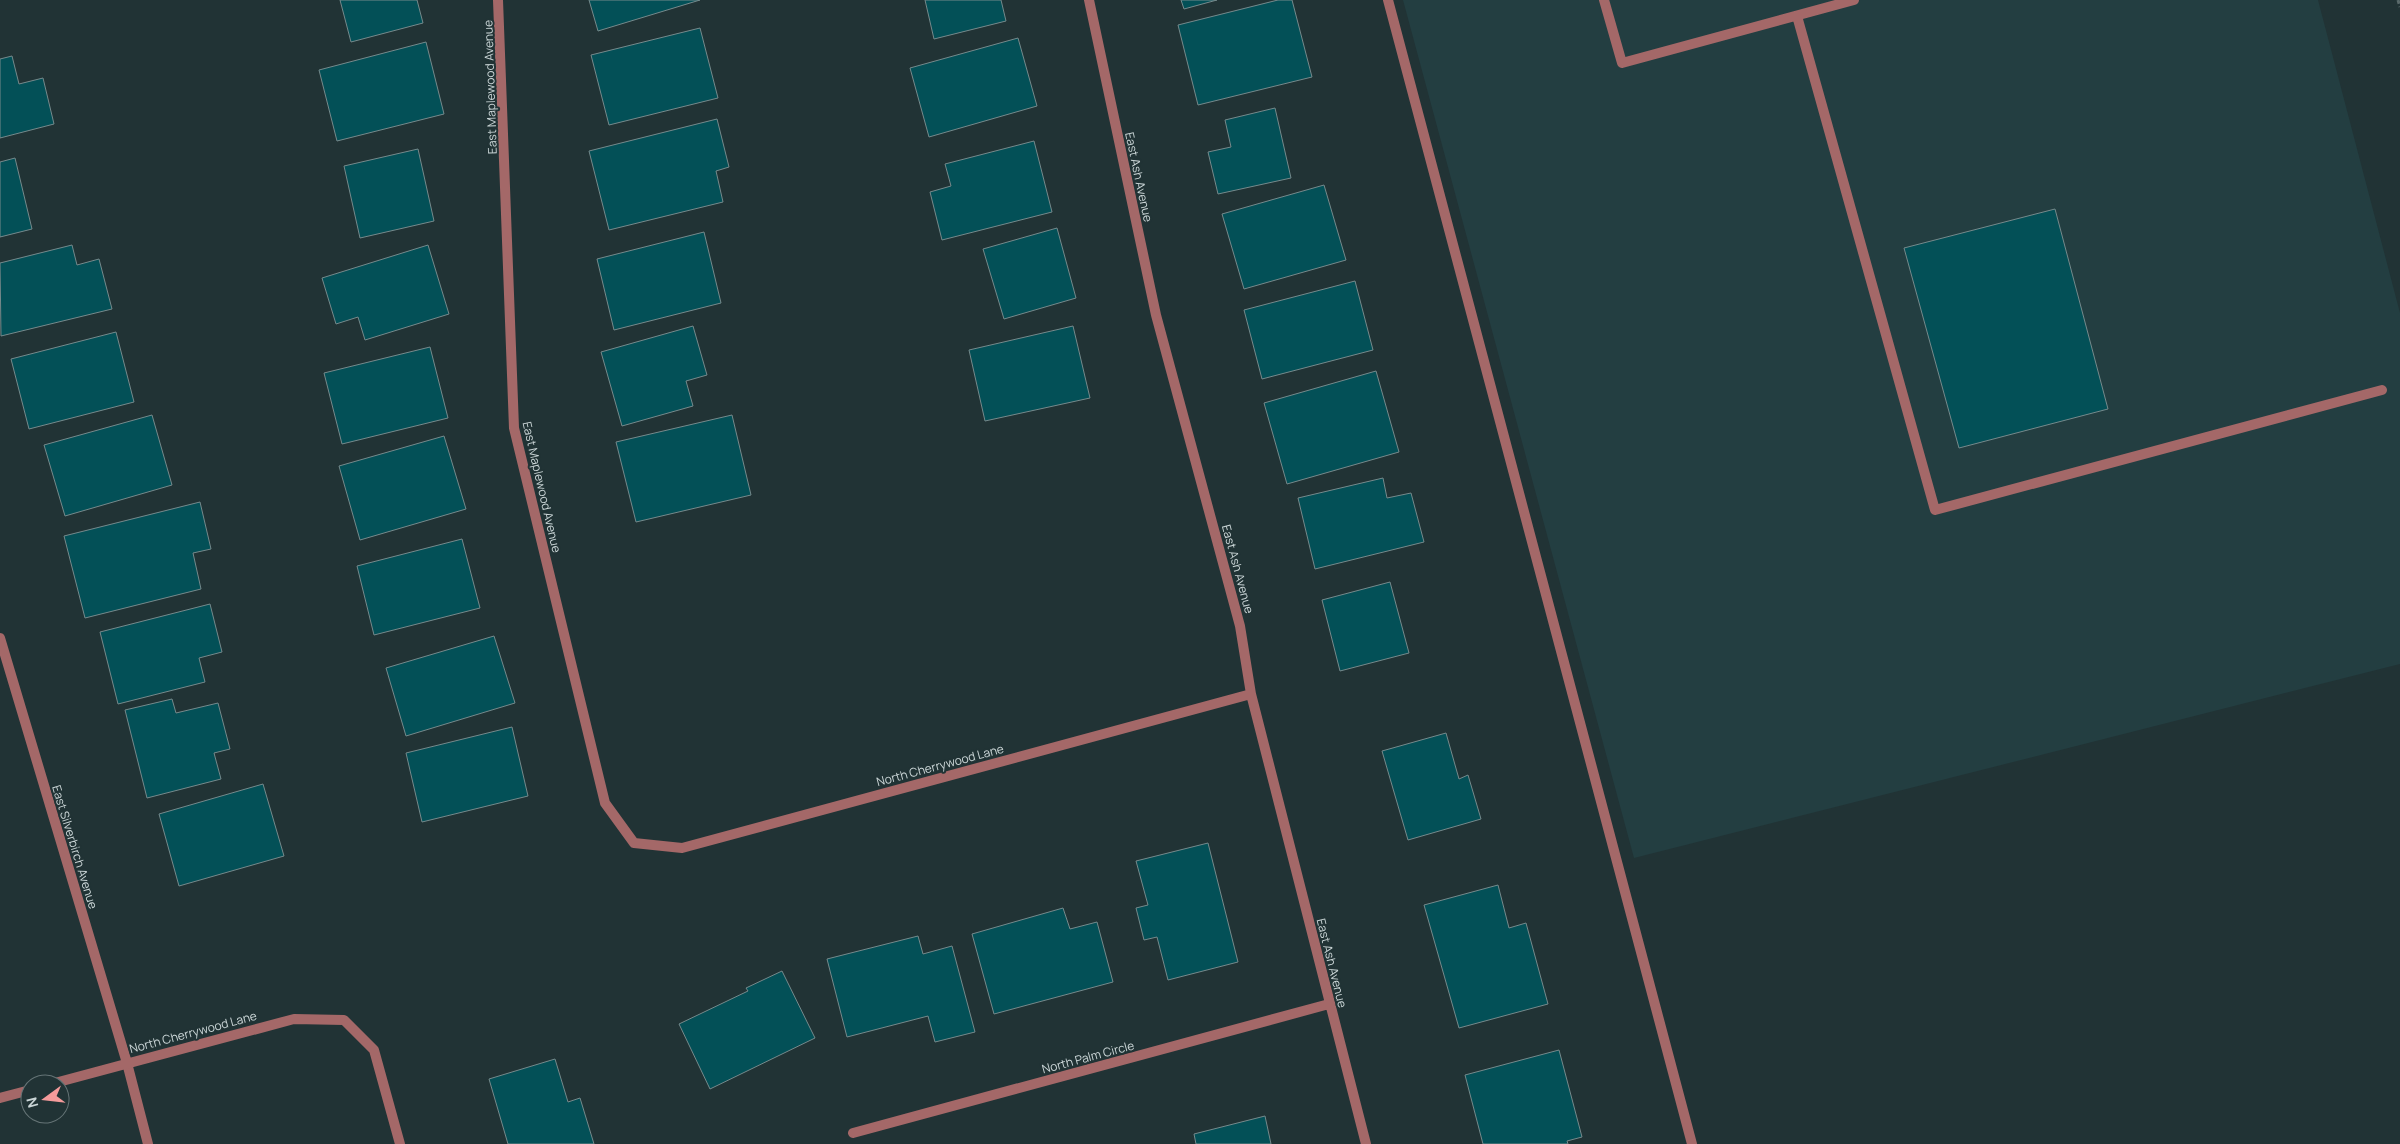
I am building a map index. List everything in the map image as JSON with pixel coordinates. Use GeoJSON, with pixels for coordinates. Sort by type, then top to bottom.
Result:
{"type":"FeatureCollection","features":[{"type":"Feature","properties":{"kind":"street","name":"East Maplewood Avenue"},"geometry":{"type":"LineString","coordinates":[[498,0],[514,428],[605,803],[634,843]]}},
{"type":"Feature","properties":{"kind":"street","name":"East Ash Avenue"},"geometry":{"type":"LineString","coordinates":[[1089,0],[1156,315],[1240,626],[1251,694],[1366,1144]]}},
{"type":"Feature","properties":{"kind":"street"},"geometry":{"type":"LineString","coordinates":[[1388,0],[1692,1144]]}},
{"type":"Feature","properties":{"kind":"street"},"geometry":{"type":"LineString","coordinates":[[1604,0],[1622,63],[1854,0]]}},
{"type":"Feature","properties":{"kind":"street"},"geometry":{"type":"LineString","coordinates":[[1797,16],[1935,510],[2382,390]]}},
{"type":"Feature","properties":{"kind":"street","name":"East Silverbirch Avenue"},"geometry":{"type":"LineString","coordinates":[[0,638],[127,1063],[148,1144]]}},
{"type":"Feature","properties":{"kind":"street","name":"North Cherrywood Lane"},"geometry":{"type":"LineString","coordinates":[[634,843],[682,848],[1251,694]]}},
{"type":"Feature","properties":{"kind":"street","name":"North Palm Circle"},"geometry":{"type":"LineString","coordinates":[[853,1133],[1329,1004]]}},
{"type":"Feature","properties":{"kind":"street","name":"North Cherrywood Lane"},"geometry":{"type":"LineString","coordinates":[[70,1079],[294,1019],[344,1020],[374,1050],[400,1144]]}},
{"type":"Feature","properties":{"kind":"street"},"geometry":{"type":"LineString","coordinates":[[0,1098],[20,1093]]}},
{"type":"Feature","properties":{"kind":"path"},"geometry":{"type":"LineString","coordinates":[[2398,0],[2400,7]]}},
{"type":"Feature","properties":{"kind":"shaded area"},"geometry":{"type":"Polygon","coordinates":[[[1403,0],[2318,0],[2400,313],[2400,664],[1634,858],[1403,0]]]}},
{"type":"Feature","properties":{"kind":"building"},"geometry":{"type":"Polygon","coordinates":[[[340,0],[417,0],[423,23],[351,42],[340,0]]]}},
{"type":"Feature","properties":{"kind":"building"},"geometry":{"type":"Polygon","coordinates":[[[589,0],[700,0],[598,31],[589,0]]]}},
{"type":"Feature","properties":{"kind":"building"},"geometry":{"type":"Polygon","coordinates":[[[925,0],[1001,0],[1006,21],[934,39],[925,0]]]}},
{"type":"Feature","properties":{"kind":"building"},"geometry":{"type":"Polygon","coordinates":[[[1181,0],[1217,0],[1184,9],[1181,0]]]}},
{"type":"Feature","properties":{"kind":"building"},"geometry":{"type":"Polygon","coordinates":[[[1278,0],[1292,0],[1312,77],[1198,105],[1178,25],[1278,0]]]}},
{"type":"Feature","properties":{"kind":"building"},"geometry":{"type":"Polygon","coordinates":[[[700,28],[718,98],[609,125],[591,55],[700,28]]]}},
{"type":"Feature","properties":{"kind":"building"},"geometry":{"type":"Polygon","coordinates":[[[1018,38],[1037,106],[929,137],[910,68],[1018,38]]]}},
{"type":"Feature","properties":{"kind":"building"},"geometry":{"type":"Polygon","coordinates":[[[426,42],[444,114],[337,141],[319,70],[426,42]]]}},
{"type":"Feature","properties":{"kind":"building"},"geometry":{"type":"Polygon","coordinates":[[[12,56],[19,84],[43,78],[54,124],[0,138],[0,59],[12,56]]]}},
{"type":"Feature","properties":{"kind":"building"},"geometry":{"type":"Polygon","coordinates":[[[1275,108],[1291,178],[1218,194],[1208,152],[1231,147],[1225,120],[1275,108]]]}},
{"type":"Feature","properties":{"kind":"building"},"geometry":{"type":"Polygon","coordinates":[[[717,119],[729,167],[716,171],[723,202],[609,230],[589,151],[717,119]]]}},
{"type":"Feature","properties":{"kind":"building"},"geometry":{"type":"Polygon","coordinates":[[[1034,141],[1052,212],[942,240],[930,192],[951,186],[945,164],[1034,141]]]}},
{"type":"Feature","properties":{"kind":"building"},"geometry":{"type":"Polygon","coordinates":[[[418,149],[434,221],[360,238],[344,166],[418,149]]]}},
{"type":"Feature","properties":{"kind":"building"},"geometry":{"type":"Polygon","coordinates":[[[15,158],[32,229],[0,237],[0,162],[15,158]]]}},
{"type":"Feature","properties":{"kind":"building"},"geometry":{"type":"Polygon","coordinates":[[[1324,185],[1346,260],[1244,289],[1222,214],[1324,185]]]}},
{"type":"Feature","properties":{"kind":"building"},"geometry":{"type":"Polygon","coordinates":[[[2055,209],[2108,409],[1959,448],[1904,248],[2055,209]]]}},
{"type":"Feature","properties":{"kind":"building"},"geometry":{"type":"Polygon","coordinates":[[[1057,228],[1076,298],[1004,319],[983,249],[1057,228]]]}},
{"type":"Feature","properties":{"kind":"building"},"geometry":{"type":"Polygon","coordinates":[[[704,232],[721,303],[614,330],[597,259],[704,232]]]}},
{"type":"Feature","properties":{"kind":"building"},"geometry":{"type":"Polygon","coordinates":[[[72,245],[77,265],[99,259],[112,309],[1,336],[0,263],[72,245]]]}},
{"type":"Feature","properties":{"kind":"building"},"geometry":{"type":"Polygon","coordinates":[[[428,245],[449,314],[365,340],[358,317],[336,324],[322,278],[428,245]]]}},
{"type":"Feature","properties":{"kind":"building"},"geometry":{"type":"Polygon","coordinates":[[[1355,281],[1373,350],[1262,379],[1244,310],[1355,281]]]}},
{"type":"Feature","properties":{"kind":"building"},"geometry":{"type":"Polygon","coordinates":[[[693,326],[707,375],[686,381],[693,406],[622,426],[601,352],[693,326]]]}},
{"type":"Feature","properties":{"kind":"building"},"geometry":{"type":"Polygon","coordinates":[[[1073,326],[1090,398],[985,421],[969,350],[1073,326]]]}},
{"type":"Feature","properties":{"kind":"building"},"geometry":{"type":"Polygon","coordinates":[[[116,332],[134,402],[29,429],[11,359],[116,332]]]}},
{"type":"Feature","properties":{"kind":"building"},"geometry":{"type":"Polygon","coordinates":[[[430,347],[448,418],[342,444],[324,373],[430,347]]]}},
{"type":"Feature","properties":{"kind":"building"},"geometry":{"type":"Polygon","coordinates":[[[1376,371],[1399,452],[1287,484],[1264,403],[1376,371]]]}},
{"type":"Feature","properties":{"kind":"building"},"geometry":{"type":"Polygon","coordinates":[[[152,415],[172,485],[65,516],[44,445],[152,415]]]}},
{"type":"Feature","properties":{"kind":"building"},"geometry":{"type":"Polygon","coordinates":[[[732,415],[751,495],[636,522],[616,442],[732,415]]]}},
{"type":"Feature","properties":{"kind":"building"},"geometry":{"type":"Polygon","coordinates":[[[444,436],[466,509],[360,540],[339,466],[444,436]]]}},
{"type":"Feature","properties":{"kind":"building"},"geometry":{"type":"Polygon","coordinates":[[[1383,478],[1387,498],[1411,493],[1424,542],[1315,569],[1298,498],[1383,478]]]}},
{"type":"Feature","properties":{"kind":"building"},"geometry":{"type":"Polygon","coordinates":[[[200,502],[211,549],[193,553],[201,589],[85,618],[64,536],[200,502]]]}},
{"type":"Feature","properties":{"kind":"building"},"geometry":{"type":"Polygon","coordinates":[[[462,539],[480,608],[374,635],[357,566],[462,539]]]}},
{"type":"Feature","properties":{"kind":"building"},"geometry":{"type":"Polygon","coordinates":[[[1390,582],[1409,653],[1340,671],[1322,600],[1390,582]]]}},
{"type":"Feature","properties":{"kind":"building"},"geometry":{"type":"Polygon","coordinates":[[[210,604],[222,652],[199,658],[205,682],[118,704],[100,632],[210,604]]]}},
{"type":"Feature","properties":{"kind":"building"},"geometry":{"type":"Polygon","coordinates":[[[494,636],[515,703],[406,736],[386,668],[494,636]]]}},
{"type":"Feature","properties":{"kind":"building"},"geometry":{"type":"Polygon","coordinates":[[[172,699],[176,713],[218,703],[230,749],[214,753],[221,779],[147,798],[125,710],[172,699]]]}},
{"type":"Feature","properties":{"kind":"building"},"geometry":{"type":"Polygon","coordinates":[[[512,727],[528,796],[422,822],[406,753],[512,727]]]}},
{"type":"Feature","properties":{"kind":"building"},"geometry":{"type":"Polygon","coordinates":[[[1446,733],[1459,779],[1468,775],[1481,819],[1408,840],[1382,751],[1446,733]]]}},
{"type":"Feature","properties":{"kind":"building"},"geometry":{"type":"Polygon","coordinates":[[[263,784],[284,856],[179,886],[159,814],[263,784]]]}},
{"type":"Feature","properties":{"kind":"building"},"geometry":{"type":"Polygon","coordinates":[[[1208,843],[1238,962],[1168,980],[1157,937],[1144,940],[1136,908],[1148,905],[1136,861],[1208,843]]]}},
{"type":"Feature","properties":{"kind":"building"},"geometry":{"type":"Polygon","coordinates":[[[1498,885],[1509,928],[1526,923],[1548,1004],[1459,1028],[1424,905],[1498,885]]]}},
{"type":"Feature","properties":{"kind":"building"},"geometry":{"type":"Polygon","coordinates":[[[1063,908],[1070,929],[1097,922],[1113,982],[994,1014],[972,934],[1063,908]]]}},
{"type":"Feature","properties":{"kind":"building"},"geometry":{"type":"Polygon","coordinates":[[[918,936],[923,954],[952,946],[975,1032],[935,1042],[928,1016],[847,1037],[827,959],[918,936]]]}},
{"type":"Feature","properties":{"kind":"building"},"geometry":{"type":"Polygon","coordinates":[[[782,971],[815,1038],[710,1089],[679,1024],[748,991],[746,988],[782,971]]]}},
{"type":"Feature","properties":{"kind":"building"},"geometry":{"type":"Polygon","coordinates":[[[1559,1050],[1582,1137],[1567,1141],[1568,1144],[1483,1144],[1465,1075],[1559,1050]]]}},
{"type":"Feature","properties":{"kind":"building"},"geometry":{"type":"Polygon","coordinates":[[[555,1059],[568,1102],[580,1098],[594,1144],[508,1144],[489,1079],[555,1059]]]}},
{"type":"Feature","properties":{"kind":"building"},"geometry":{"type":"Polygon","coordinates":[[[1265,1116],[1271,1144],[1196,1144],[1194,1134],[1265,1116]]]}}]}
